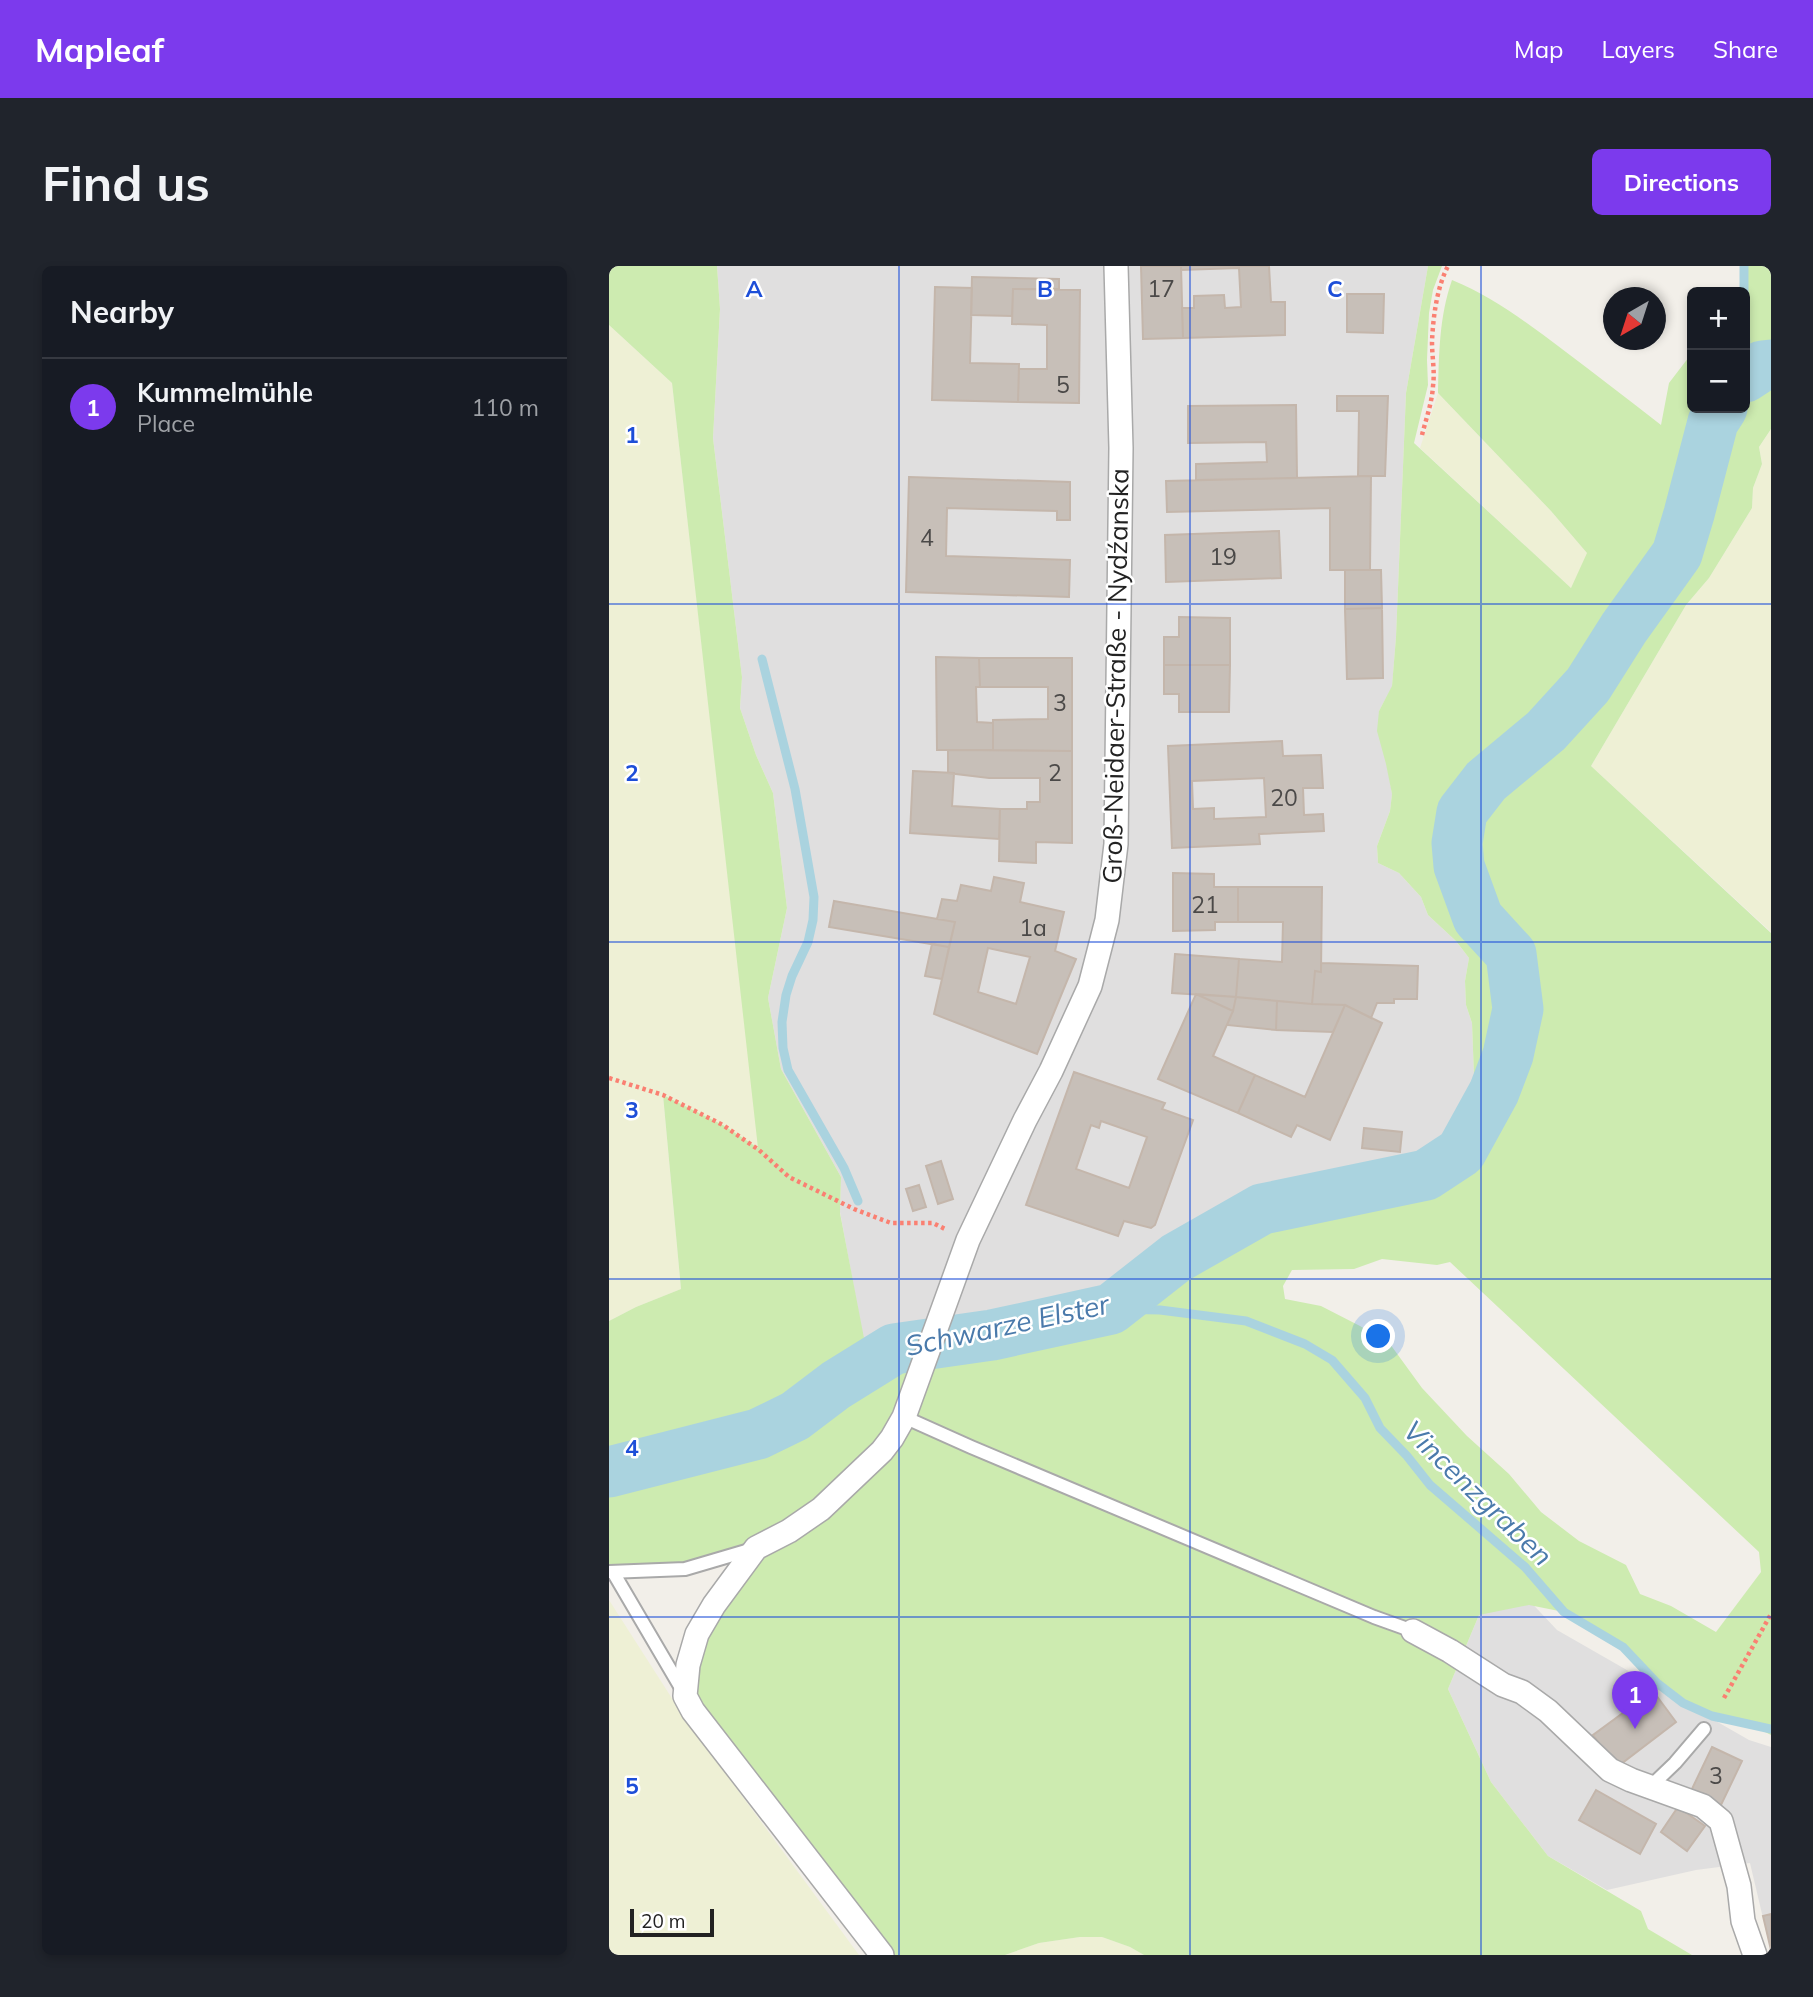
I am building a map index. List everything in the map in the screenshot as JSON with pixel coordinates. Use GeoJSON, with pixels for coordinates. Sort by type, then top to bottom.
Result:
{"type":"FeatureCollection","features":[{"type":"Feature","properties":{"kind":"street","name":"Groß-Neidaer-Straße - Nydźanska"},"geometry":{"type":"LineString","coordinates":[[904,1417],[968,1240],[1090,986],[1107,920],[1117,844],[1119,713],[1121,448],[1116,266]]}},
{"type":"Feature","properties":{"kind":"street"},"geometry":{"type":"LineString","coordinates":[[882,1955],[711,1734],[685,1696],[688,1665],[698,1634],[714,1605],[756,1548],[789,1531],[821,1509],[882,1451],[904,1417]]}},
{"type":"Feature","properties":{"kind":"street"},"geometry":{"type":"LineString","coordinates":[[1413,1631],[1503,1685],[1523,1692],[1548,1711],[1610,1770],[1703,1806],[1721,1822],[1739,1886],[1743,1920],[1755,1955]]}},
{"type":"Feature","properties":{"kind":"lane"},"geometry":{"type":"LineString","coordinates":[[904,1417],[1413,1631]]}},
{"type":"Feature","properties":{"kind":"lane"},"geometry":{"type":"LineString","coordinates":[[685,1696],[611,1572],[685,1569],[756,1548]]}},
{"type":"Feature","properties":{"kind":"lane"},"geometry":{"type":"LineString","coordinates":[[1651,1786],[1704,1729]]}},
{"type":"Feature","properties":{"kind":"path"},"geometry":{"type":"LineString","coordinates":[[1422,435],[1433,389],[1432,342],[1438,295],[1448,266]]}},
{"type":"Feature","properties":{"kind":"path"},"geometry":{"type":"LineString","coordinates":[[609,1078],[663,1095],[723,1125],[759,1150],[789,1177],[854,1209],[891,1223],[933,1223],[968,1240]]}},
{"type":"Feature","properties":{"kind":"path"},"geometry":{"type":"LineString","coordinates":[[1724,1698],[1771,1614]]}},
{"type":"Feature","properties":{"kind":"shaded area"},"geometry":{"type":"Polygon","coordinates":[[[717,266],[1428,266],[1406,393],[1392,687],[1379,711],[1392,794],[1390,811],[1377,846],[1378,863],[1399,873],[1421,897],[1428,915],[1456,941],[1469,958],[1465,981],[1466,1005],[1472,1023],[1475,1103],[1461,1152],[1426,1175],[1262,1209],[1176,1258],[1111,1309],[992,1335],[894,1349],[868,1364],[840,1212],[841,1177],[781,1069],[768,998],[787,908],[773,793],[740,708],[742,677],[713,438],[720,309],[717,266]]]}},
{"type":"Feature","properties":{"kind":"shaded area"},"geometry":{"type":"Polygon","coordinates":[[[1506,1576],[1557,1630],[1749,1740],[1771,1747],[1771,1952],[1750,1863],[1696,1870],[1607,1890],[1548,1856],[1491,1782],[1448,1689],[1479,1615],[1506,1576]]]}},
{"type":"Feature","properties":{"kind":"green space"},"geometry":{"type":"Polygon","coordinates":[[[609,266],[717,266],[720,309],[713,438],[742,677],[740,708],[773,793],[787,908],[768,998],[781,1069],[841,1177],[840,1213],[869,1364],[894,1349],[992,1335],[1111,1309],[1176,1258],[1262,1209],[1426,1175],[1461,1152],[1475,1103],[1472,1023],[1466,1005],[1465,981],[1469,958],[1456,941],[1428,915],[1421,897],[1399,873],[1378,863],[1377,846],[1390,811],[1392,794],[1377,731],[1379,711],[1392,686],[1406,393],[1428,266],[1442,266],[1433,290],[1429,313],[1428,385],[1414,443],[1571,588],[1587,553],[1551,511],[1438,393],[1442,322],[1452,280],[1495,302],[1522,320],[1661,425],[1669,383],[1687,360],[1687,413],[1750,413],[1750,287],[1744,287],[1744,266],[1771,266],[1771,429],[1759,447],[1762,464],[1753,488],[1752,508],[1709,578],[1686,605],[1591,766],[1771,933],[1771,1735],[1751,1725],[1712,1716],[1683,1703],[1657,1683],[1622,1647],[1564,1612],[1529,1605],[1479,1615],[1448,1689],[1491,1782],[1548,1856],[1641,1911],[1648,1929],[1692,1955],[1144,1955],[1102,1937],[1080,1937],[1039,1943],[1005,1955],[882,1955],[693,1711],[688,1665],[755,1549],[722,1559],[609,1578],[609,1321],[681,1289],[663,1095],[723,1125],[758,1148],[672,383],[609,325],[609,266]],[[1382,1259],[1354,1269],[1292,1270],[1283,1286],[1285,1299],[1321,1306],[1390,1344],[1422,1388],[1467,1436],[1509,1474],[1541,1512],[1579,1541],[1626,1565],[1640,1594],[1671,1606],[1716,1632],[1761,1572],[1759,1552],[1450,1262],[1437,1265],[1382,1259]]]}},
{"type":"Feature","properties":{"kind":"green space"},"geometry":{"type":"Polygon","coordinates":[[[609,325],[672,383],[759,1150],[723,1125],[663,1096],[681,1289],[609,1321],[609,325]]]}},
{"type":"Feature","properties":{"kind":"green space"},"geometry":{"type":"Polygon","coordinates":[[[1438,393],[1551,511],[1588,554],[1571,588],[1420,448],[1438,393]]]}},
{"type":"Feature","properties":{"kind":"green space"},"geometry":{"type":"Polygon","coordinates":[[[1771,429],[1771,932],[1591,766],[1686,605],[1709,578],[1752,508],[1753,488],[1762,464],[1759,447],[1771,429]]]}},
{"type":"Feature","properties":{"kind":"green space"},"geometry":{"type":"Polygon","coordinates":[[[609,1600],[682,1714],[859,1955],[609,1955],[609,1600]]]}},
{"type":"Feature","properties":{"kind":"green space"},"geometry":{"type":"Polygon","coordinates":[[[1102,1937],[1144,1955],[1005,1955],[1039,1943],[1102,1937]]]}},
{"type":"Feature","properties":{"kind":"building"},"geometry":{"type":"Polygon","coordinates":[[[1141,266],[1181,266],[1183,338],[1143,339],[1141,266]]]}},
{"type":"Feature","properties":{"kind":"building"},"geometry":{"type":"Polygon","coordinates":[[[1181,266],[1269,266],[1271,302],[1285,302],[1285,335],[1183,338],[1182,308],[1194,308],[1194,296],[1224,295],[1225,308],[1241,307],[1239,268],[1181,270],[1181,266]]]}},
{"type":"Feature","properties":{"kind":"building"},"geometry":{"type":"Polygon","coordinates":[[[972,277],[1059,279],[1059,289],[1013,289],[1012,316],[971,315],[972,277]]]}},
{"type":"Feature","properties":{"kind":"building"},"geometry":{"type":"Polygon","coordinates":[[[935,287],[972,288],[970,363],[1019,364],[1018,402],[932,400],[935,287]]]}},
{"type":"Feature","properties":{"kind":"building"},"geometry":{"type":"Polygon","coordinates":[[[1013,289],[1080,290],[1079,403],[1018,402],[1019,369],[1047,369],[1047,325],[1012,324],[1013,289]]]}},
{"type":"Feature","properties":{"kind":"building"},"geometry":{"type":"Polygon","coordinates":[[[1347,294],[1384,294],[1383,333],[1347,332],[1347,294]]]}},
{"type":"Feature","properties":{"kind":"building"},"geometry":{"type":"Polygon","coordinates":[[[1337,396],[1388,396],[1385,476],[1358,476],[1359,411],[1337,411],[1337,396]]]}},
{"type":"Feature","properties":{"kind":"building"},"geometry":{"type":"Polygon","coordinates":[[[1296,405],[1297,478],[1196,480],[1196,464],[1267,462],[1266,442],[1188,443],[1188,406],[1296,405]]]}},
{"type":"Feature","properties":{"kind":"building"},"geometry":{"type":"Polygon","coordinates":[[[1371,476],[1370,570],[1330,570],[1330,508],[1167,512],[1166,481],[1371,476]]]}},
{"type":"Feature","properties":{"kind":"building"},"geometry":{"type":"Polygon","coordinates":[[[909,477],[1070,482],[1070,520],[1057,520],[1057,511],[947,508],[946,556],[1070,560],[1069,597],[906,592],[909,477]]]}},
{"type":"Feature","properties":{"kind":"building"},"geometry":{"type":"Polygon","coordinates":[[[1279,531],[1281,578],[1166,582],[1165,535],[1279,531]]]}},
{"type":"Feature","properties":{"kind":"building"},"geometry":{"type":"Polygon","coordinates":[[[1345,570],[1381,570],[1382,608],[1345,609],[1345,570]]]}},
{"type":"Feature","properties":{"kind":"building"},"geometry":{"type":"Polygon","coordinates":[[[1382,608],[1383,678],[1347,679],[1345,609],[1382,608]]]}},
{"type":"Feature","properties":{"kind":"building"},"geometry":{"type":"Polygon","coordinates":[[[1179,617],[1230,618],[1230,665],[1164,665],[1164,637],[1179,637],[1179,617]]]}},
{"type":"Feature","properties":{"kind":"building"},"geometry":{"type":"Polygon","coordinates":[[[936,657],[979,658],[977,722],[993,723],[993,750],[937,750],[936,657]]]}},
{"type":"Feature","properties":{"kind":"building"},"geometry":{"type":"Polygon","coordinates":[[[979,658],[1072,658],[1072,751],[993,750],[993,720],[1048,719],[1048,687],[980,687],[979,658]]]}},
{"type":"Feature","properties":{"kind":"building"},"geometry":{"type":"Polygon","coordinates":[[[1164,665],[1230,665],[1229,712],[1179,712],[1179,694],[1164,694],[1164,665]]]}},
{"type":"Feature","properties":{"kind":"building"},"geometry":{"type":"Polygon","coordinates":[[[1282,741],[1283,756],[1321,755],[1323,788],[1303,788],[1304,815],[1323,814],[1324,831],[1259,834],[1260,844],[1172,848],[1168,746],[1282,741]],[[1264,778],[1192,781],[1193,809],[1214,808],[1214,819],[1266,817],[1264,778]]]}},
{"type":"Feature","properties":{"kind":"building"},"geometry":{"type":"Polygon","coordinates":[[[948,750],[1072,751],[1072,843],[1036,842],[1036,863],[999,861],[1000,809],[1027,809],[1027,802],[1040,802],[1040,778],[989,778],[948,773],[948,750]]]}},
{"type":"Feature","properties":{"kind":"building"},"geometry":{"type":"Polygon","coordinates":[[[913,771],[954,773],[952,806],[1000,809],[999,839],[910,833],[913,771]]]}},
{"type":"Feature","properties":{"kind":"building"},"geometry":{"type":"Polygon","coordinates":[[[1173,873],[1214,874],[1214,887],[1238,887],[1238,922],[1215,922],[1215,930],[1173,931],[1173,873]]]}},
{"type":"Feature","properties":{"kind":"building"},"geometry":{"type":"Polygon","coordinates":[[[994,877],[1024,883],[1020,902],[1064,912],[1055,951],[1076,959],[1037,1054],[934,1014],[955,922],[937,919],[942,899],[957,901],[961,885],[991,891],[994,877]],[[988,948],[978,992],[1016,1004],[1030,957],[988,948]]]}},
{"type":"Feature","properties":{"kind":"building"},"geometry":{"type":"Polygon","coordinates":[[[1238,887],[1322,887],[1321,972],[1315,971],[1312,1004],[1236,997],[1239,959],[1282,962],[1283,922],[1238,922],[1238,887]]]}},
{"type":"Feature","properties":{"kind":"building"},"geometry":{"type":"Polygon","coordinates":[[[834,901],[955,922],[949,947],[829,927],[834,901]]]}},
{"type":"Feature","properties":{"kind":"building"},"geometry":{"type":"Polygon","coordinates":[[[932,944],[949,947],[942,979],[925,976],[932,944]]]}},
{"type":"Feature","properties":{"kind":"building"},"geometry":{"type":"Polygon","coordinates":[[[1175,954],[1239,959],[1236,997],[1172,993],[1175,954]]]}},
{"type":"Feature","properties":{"kind":"building"},"geometry":{"type":"Polygon","coordinates":[[[1321,963],[1418,966],[1417,999],[1394,999],[1394,1003],[1377,1003],[1371,1018],[1345,1005],[1312,1004],[1315,971],[1321,972],[1321,963]]]}},
{"type":"Feature","properties":{"kind":"building"},"geometry":{"type":"Polygon","coordinates":[[[1196,994],[1233,1011],[1213,1056],[1255,1075],[1238,1113],[1158,1079],[1196,994]]]}},
{"type":"Feature","properties":{"kind":"building"},"geometry":{"type":"Polygon","coordinates":[[[1196,994],[1236,997],[1233,1011],[1196,994]]]}},
{"type":"Feature","properties":{"kind":"building"},"geometry":{"type":"Polygon","coordinates":[[[1236,997],[1277,1001],[1276,1030],[1227,1025],[1236,997]]]}},
{"type":"Feature","properties":{"kind":"building"},"geometry":{"type":"Polygon","coordinates":[[[1277,1001],[1345,1005],[1333,1032],[1276,1030],[1277,1001]]]}},
{"type":"Feature","properties":{"kind":"building"},"geometry":{"type":"Polygon","coordinates":[[[1345,1005],[1382,1023],[1330,1140],[1297,1125],[1291,1137],[1238,1113],[1255,1075],[1305,1097],[1345,1005]]]}},
{"type":"Feature","properties":{"kind":"building"},"geometry":{"type":"Polygon","coordinates":[[[1074,1072],[1165,1103],[1162,1109],[1193,1120],[1155,1225],[1151,1228],[1124,1221],[1118,1236],[1026,1205],[1074,1072]],[[1101,1121],[1099,1128],[1091,1125],[1076,1169],[1129,1188],[1147,1137],[1101,1121]]]}},
{"type":"Feature","properties":{"kind":"building"},"geometry":{"type":"Polygon","coordinates":[[[1364,1128],[1402,1132],[1400,1152],[1362,1148],[1364,1128]]]}},
{"type":"Feature","properties":{"kind":"building"},"geometry":{"type":"Polygon","coordinates":[[[941,1161],[953,1199],[938,1204],[926,1166],[941,1161]]]}},
{"type":"Feature","properties":{"kind":"building"},"geometry":{"type":"Polygon","coordinates":[[[919,1185],[926,1207],[913,1211],[906,1189],[919,1185]]]}},
{"type":"Feature","properties":{"kind":"building"},"geometry":{"type":"Polygon","coordinates":[[[1653,1691],[1676,1722],[1617,1767],[1593,1735],[1653,1691]]]}},
{"type":"Feature","properties":{"kind":"building"},"geometry":{"type":"Polygon","coordinates":[[[1712,1747],[1742,1761],[1721,1805],[1691,1791],[1712,1747]]]}},
{"type":"Feature","properties":{"kind":"building"},"geometry":{"type":"Polygon","coordinates":[[[1596,1790],[1656,1824],[1640,1854],[1579,1820],[1596,1790]]]}},
{"type":"Feature","properties":{"kind":"building"},"geometry":{"type":"Polygon","coordinates":[[[1678,1807],[1705,1826],[1687,1851],[1661,1832],[1678,1807]]]}},
{"type":"Feature","properties":{"kind":"building"},"geometry":{"type":"Polygon","coordinates":[[[1771,1914],[1771,1950],[1763,1916],[1771,1914]]]}},
{"type":"Feature","properties":{"kind":"waterway"},"geometry":{"type":"LineString","coordinates":[[1744,266],[1744,287]]}},
{"type":"Feature","properties":{"kind":"waterway","name":"Schwarze Elster"},"geometry":{"type":"LineString","coordinates":[[1750,374],[1762,366],[1771,365]]}},
{"type":"Feature","properties":{"kind":"waterway","name":"Schwarze Elster"},"geometry":{"type":"LineString","coordinates":[[609,1472],[758,1434],[795,1416],[836,1385],[894,1349],[992,1335],[1111,1309],[1176,1258],[1262,1209],[1426,1175],[1461,1152],[1494,1092],[1508,1055],[1518,1009],[1511,954],[1478,918],[1459,866],[1457,843],[1462,812],[1486,781],[1546,731],[1588,685],[1624,628],[1677,554],[1713,422],[1719,413]]}},
{"type":"Feature","properties":{"kind":"waterway"},"geometry":{"type":"LineString","coordinates":[[762,659],[795,789],[814,897],[808,942],[786,995],[782,1022],[783,1048],[788,1070],[844,1168],[858,1201]]}},
{"type":"Feature","properties":{"kind":"waterway","name":"Vincenzgraben"},"geometry":{"type":"LineString","coordinates":[[1111,1309],[1160,1310],[1246,1321],[1305,1344],[1332,1360],[1365,1398],[1380,1428],[1430,1485],[1525,1567],[1564,1612],[1623,1647],[1657,1683],[1683,1703],[1712,1716],[1771,1729]]}},
{"type":"Feature","properties":{"kind":"place","name":"Kummelmühle"},"geometry":{"type":"Point","coordinates":[1635,1729]}}]}
